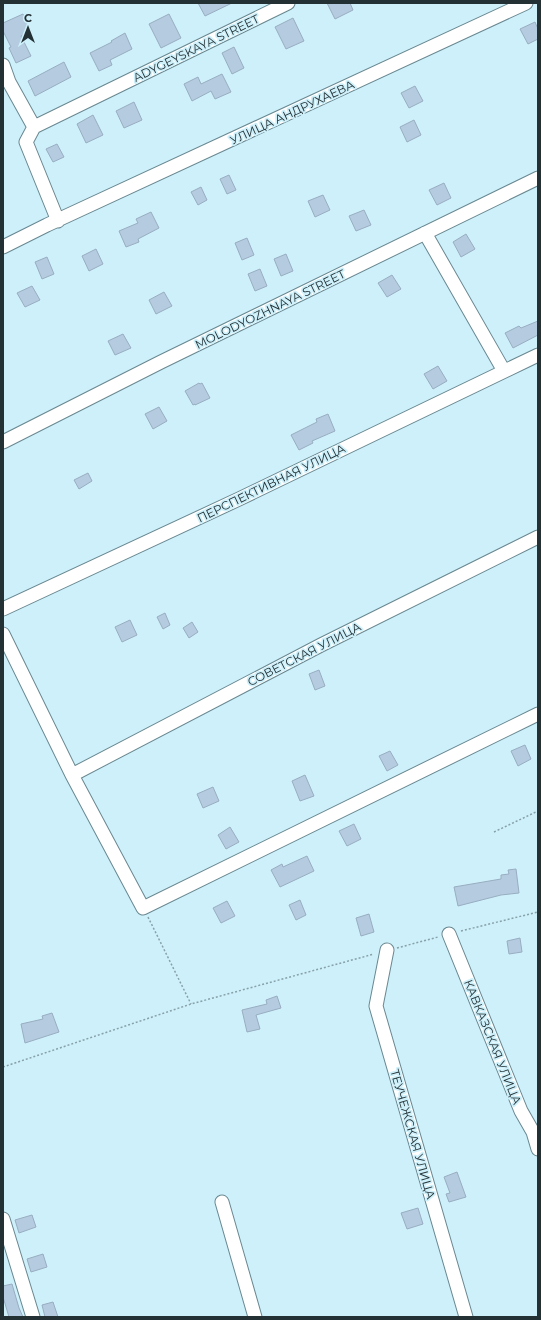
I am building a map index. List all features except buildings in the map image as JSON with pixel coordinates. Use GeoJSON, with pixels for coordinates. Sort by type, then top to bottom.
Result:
{"type":"FeatureCollection","features":[{"type":"Feature","properties":{"kind":"street","name":"ADYGEYSKAYA STREET"},"geometry":{"type":"LineString","coordinates":[[34,127],[288,3]]}},
{"type":"Feature","properties":{"kind":"street","name":"УЛИЦА АНДРУХАЕВА"},"geometry":{"type":"LineString","coordinates":[[3,247],[526,3]]}},
{"type":"Feature","properties":{"kind":"street"},"geometry":{"type":"LineString","coordinates":[[3,65],[6,83],[34,127],[26,142],[58,221]]}},
{"type":"Feature","properties":{"kind":"street","name":"MOLODYOZHNAYA STREET"},"geometry":{"type":"LineString","coordinates":[[3,442],[161,362],[538,178]]}},
{"type":"Feature","properties":{"kind":"street"},"geometry":{"type":"LineString","coordinates":[[425,233],[504,371]]}},
{"type":"Feature","properties":{"kind":"street","name":"ПЕРСПЕКТИВНАЯ УЛИЦА"},"geometry":{"type":"LineString","coordinates":[[3,609],[239,499],[538,355]]}},
{"type":"Feature","properties":{"kind":"street","name":"СОВЕТСКАЯ УЛИЦА"},"geometry":{"type":"LineString","coordinates":[[72,775],[321,645],[538,537]]}},
{"type":"Feature","properties":{"kind":"street"},"geometry":{"type":"LineString","coordinates":[[3,634],[72,775],[143,908],[538,714]]}},
{"type":"Feature","properties":{"kind":"street","name":"КАВКАЗСКАЯ УЛИЦА"},"geometry":{"type":"LineString","coordinates":[[449,934],[521,1111],[533,1132],[538,1149]]}},
{"type":"Feature","properties":{"kind":"street","name":"ТЕУЧЕЖСКАЯ УЛИЦА"},"geometry":{"type":"LineString","coordinates":[[387,950],[376,1006],[466,1317]]}},
{"type":"Feature","properties":{"kind":"street"},"geometry":{"type":"LineString","coordinates":[[222,1202],[255,1317]]}},
{"type":"Feature","properties":{"kind":"street"},"geometry":{"type":"LineString","coordinates":[[3,1219],[33,1317]]}},
{"type":"Feature","properties":{"kind":"path"},"geometry":{"type":"LineString","coordinates":[[494,832],[538,810]]}},
{"type":"Feature","properties":{"kind":"path"},"geometry":{"type":"LineString","coordinates":[[143,908],[191,1004]]}},
{"type":"Feature","properties":{"kind":"path"},"geometry":{"type":"LineString","coordinates":[[3,1067],[191,1004],[387,950],[538,912]]}}]}
